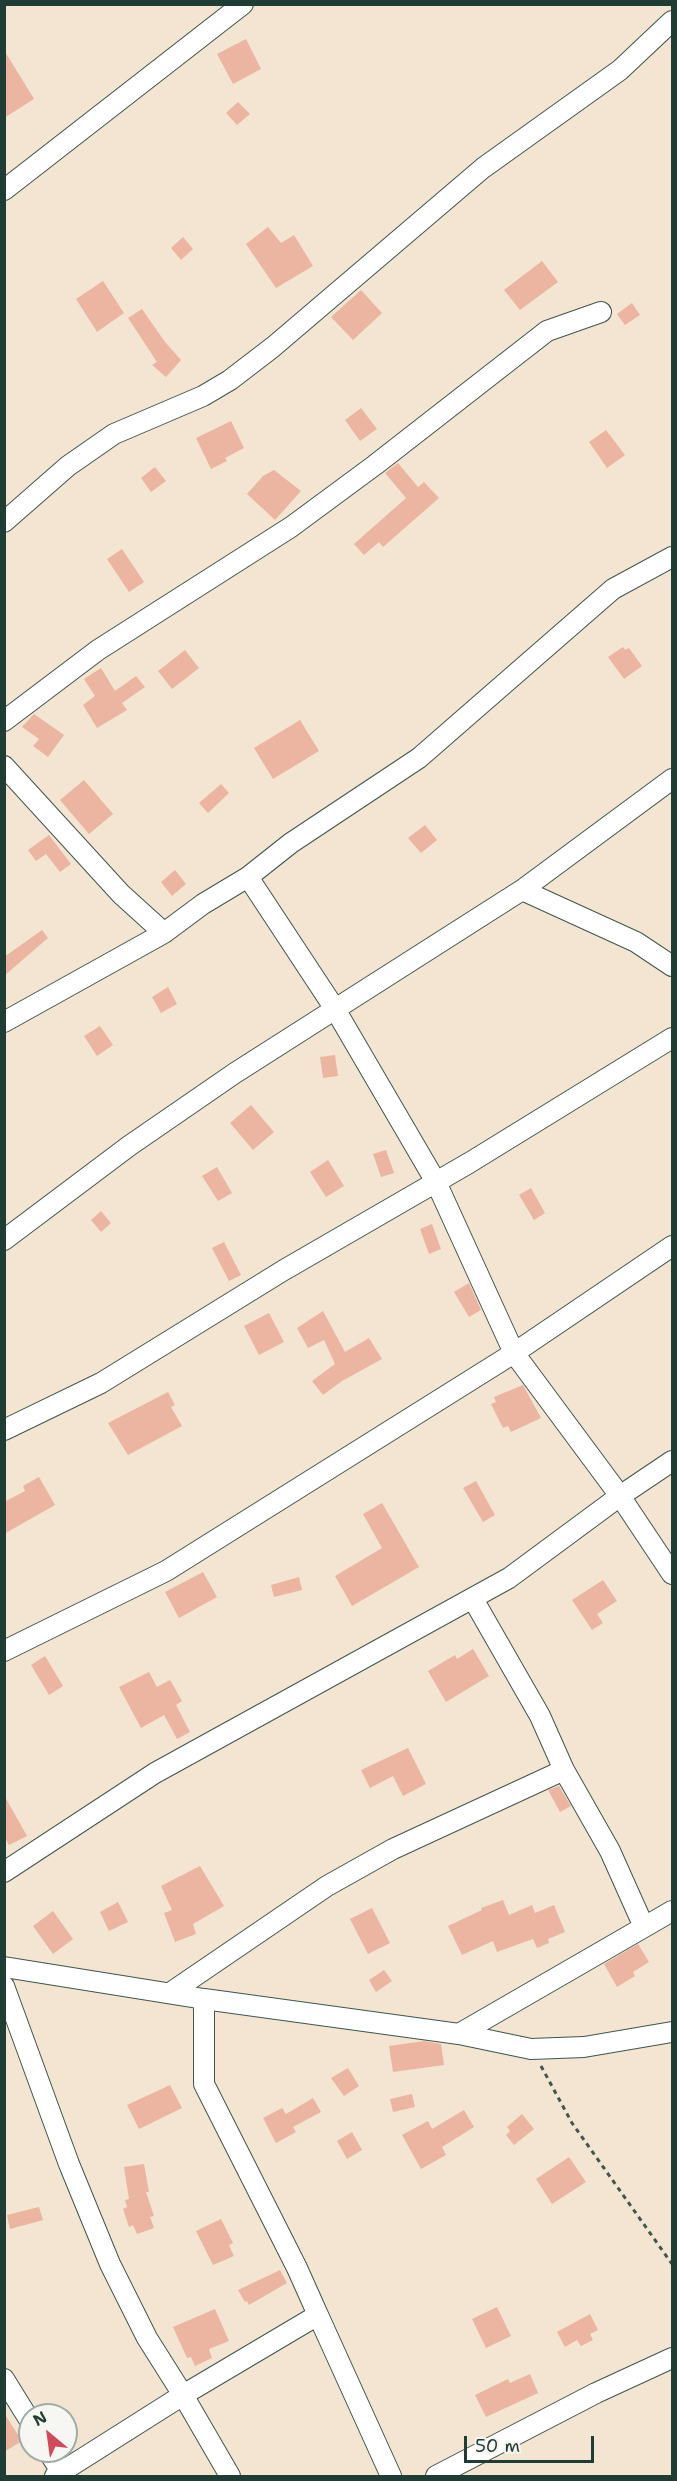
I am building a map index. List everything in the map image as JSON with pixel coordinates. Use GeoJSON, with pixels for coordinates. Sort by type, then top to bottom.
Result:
{"type":"FeatureCollection","features":[{"type":"Feature","properties":{"kind":"street"},"geometry":{"type":"LineString","coordinates":[[4,190],[243,4]]}},
{"type":"Feature","properties":{"kind":"street"},"geometry":{"type":"LineString","coordinates":[[4,522],[69,466],[114,434],[203,396],[273,347],[483,168],[620,70],[672,21]]}},
{"type":"Feature","properties":{"kind":"street"},"geometry":{"type":"LineString","coordinates":[[4,722],[98,651],[291,527],[375,465],[547,331],[601,312]]}},
{"type":"Feature","properties":{"kind":"street"},"geometry":{"type":"LineString","coordinates":[[4,1022],[164,933],[203,904],[248,876],[291,843],[419,758],[613,589],[672,557]]}},
{"type":"Feature","properties":{"kind":"street"},"geometry":{"type":"LineString","coordinates":[[4,766],[121,894],[164,933]]}},
{"type":"Feature","properties":{"kind":"street"},"geometry":{"type":"LineString","coordinates":[[4,1240],[129,1146],[235,1073],[522,890],[672,779]]}},
{"type":"Feature","properties":{"kind":"street"},"geometry":{"type":"LineString","coordinates":[[248,876],[335,1010],[436,1182],[514,1353],[620,1496],[672,1574]]}},
{"type":"Feature","properties":{"kind":"street"},"geometry":{"type":"LineString","coordinates":[[522,890],[636,942],[672,966]]}},
{"type":"Feature","properties":{"kind":"street"},"geometry":{"type":"LineString","coordinates":[[4,1430],[100,1383],[672,1038]]}},
{"type":"Feature","properties":{"kind":"street"},"geometry":{"type":"LineString","coordinates":[[4,1652],[166,1570],[514,1353],[672,1246]]}},
{"type":"Feature","properties":{"kind":"street"},"geometry":{"type":"LineString","coordinates":[[4,1872],[156,1773],[509,1578],[620,1496],[672,1461]]}},
{"type":"Feature","properties":{"kind":"street"},"geometry":{"type":"LineString","coordinates":[[473,1599],[540,1716],[564,1770],[610,1851],[644,1927]]}},
{"type":"Feature","properties":{"kind":"street"},"geometry":{"type":"LineString","coordinates":[[170,1993],[327,1886],[393,1850],[564,1770]]}},
{"type":"Feature","properties":{"kind":"street"},"geometry":{"type":"LineString","coordinates":[[459,2034],[672,1911]]}},
{"type":"Feature","properties":{"kind":"street"},"geometry":{"type":"LineString","coordinates":[[4,1967],[204,1999],[459,2034],[531,2049],[584,2047],[672,2032]]}},
{"type":"Feature","properties":{"kind":"street"},"geometry":{"type":"LineString","coordinates":[[4,1986],[69,2164],[110,2265],[147,2338],[230,2476]]}},
{"type":"Feature","properties":{"kind":"street"},"geometry":{"type":"LineString","coordinates":[[204,1999],[204,2084],[297,2268],[391,2476]]}},
{"type":"Feature","properties":{"kind":"street"},"geometry":{"type":"LineString","coordinates":[[59,2475],[183,2395],[318,2315]]}},
{"type":"Feature","properties":{"kind":"street"},"geometry":{"type":"LineString","coordinates":[[436,2476],[596,2393],[672,2358]]}},
{"type":"Feature","properties":{"kind":"street"},"geometry":{"type":"LineString","coordinates":[[4,2379],[19,2403]]}},
{"type":"Feature","properties":{"kind":"path"},"geometry":{"type":"LineString","coordinates":[[531,2049],[572,2123],[672,2264]]}},
{"type":"Feature","properties":{"kind":"building"},"geometry":{"type":"Polygon","coordinates":[[[246,39],[261,69],[233,84],[217,54],[246,39]]]}},
{"type":"Feature","properties":{"kind":"building"},"geometry":{"type":"Polygon","coordinates":[[[4,50],[34,99],[4,118],[4,50]]]}},
{"type":"Feature","properties":{"kind":"building"},"geometry":{"type":"Polygon","coordinates":[[[238,102],[250,114],[237,125],[226,113],[238,102]]]}},
{"type":"Feature","properties":{"kind":"building"},"geometry":{"type":"Polygon","coordinates":[[[268,227],[281,243],[294,235],[313,266],[276,288],[246,244],[268,227]]]}},
{"type":"Feature","properties":{"kind":"building"},"geometry":{"type":"Polygon","coordinates":[[[183,237],[193,249],[181,260],[171,248],[183,237]]]}},
{"type":"Feature","properties":{"kind":"building"},"geometry":{"type":"Polygon","coordinates":[[[542,261],[558,282],[520,310],[504,290],[542,261]]]}},
{"type":"Feature","properties":{"kind":"building"},"geometry":{"type":"Polygon","coordinates":[[[103,281],[124,313],[97,332],[76,299],[103,281]]]}},
{"type":"Feature","properties":{"kind":"building"},"geometry":{"type":"Polygon","coordinates":[[[361,290],[382,313],[353,340],[331,317],[361,290]]]}},
{"type":"Feature","properties":{"kind":"building"},"geometry":{"type":"Polygon","coordinates":[[[632,303],[640,315],[625,325],[617,314],[632,303]]]}},
{"type":"Feature","properties":{"kind":"building"},"geometry":{"type":"Polygon","coordinates":[[[142,309],[181,360],[166,377],[152,365],[157,362],[128,318],[142,309]]]}},
{"type":"Feature","properties":{"kind":"building"},"geometry":{"type":"Polygon","coordinates":[[[361,408],[377,429],[360,441],[345,420],[361,408]]]}},
{"type":"Feature","properties":{"kind":"building"},"geometry":{"type":"Polygon","coordinates":[[[231,421],[244,448],[225,458],[227,461],[211,469],[196,438],[231,421]]]}},
{"type":"Feature","properties":{"kind":"building"},"geometry":{"type":"Polygon","coordinates":[[[606,430],[625,455],[607,468],[589,442],[606,430]]]}},
{"type":"Feature","properties":{"kind":"building"},"geometry":{"type":"Polygon","coordinates":[[[398,463],[418,487],[424,482],[439,498],[383,547],[379,542],[364,555],[354,544],[406,498],[385,473],[398,463]]]}},
{"type":"Feature","properties":{"kind":"building"},"geometry":{"type":"Polygon","coordinates":[[[155,467],[166,481],[151,492],[141,478],[155,467]]]}},
{"type":"Feature","properties":{"kind":"building"},"geometry":{"type":"Polygon","coordinates":[[[274,470],[301,491],[275,520],[247,494],[263,476],[274,470]]]}},
{"type":"Feature","properties":{"kind":"building"},"geometry":{"type":"Polygon","coordinates":[[[122,549],[144,582],[129,592],[107,559],[122,549]]]}},
{"type":"Feature","properties":{"kind":"building"},"geometry":{"type":"Polygon","coordinates":[[[623,647],[625,650],[629,648],[642,666],[624,679],[608,657],[623,647]]]}},
{"type":"Feature","properties":{"kind":"building"},"geometry":{"type":"Polygon","coordinates":[[[185,650],[199,668],[172,689],[158,671],[185,650]]]}},
{"type":"Feature","properties":{"kind":"building"},"geometry":{"type":"Polygon","coordinates":[[[101,668],[115,691],[136,676],[145,687],[122,703],[127,710],[97,728],[83,705],[95,696],[84,679],[101,668]]]}},
{"type":"Feature","properties":{"kind":"building"},"geometry":{"type":"Polygon","coordinates":[[[34,714],[64,735],[48,757],[33,746],[39,739],[22,727],[34,714]]]}},
{"type":"Feature","properties":{"kind":"building"},"geometry":{"type":"Polygon","coordinates":[[[300,720],[319,751],[273,779],[254,748],[300,720]]]}},
{"type":"Feature","properties":{"kind":"building"},"geometry":{"type":"Polygon","coordinates":[[[84,780],[113,814],[89,834],[60,800],[84,780]]]}},
{"type":"Feature","properties":{"kind":"building"},"geometry":{"type":"Polygon","coordinates":[[[221,784],[229,793],[208,813],[199,803],[221,784]]]}},
{"type":"Feature","properties":{"kind":"building"},"geometry":{"type":"Polygon","coordinates":[[[425,825],[437,840],[421,853],[408,838],[425,825]]]}},
{"type":"Feature","properties":{"kind":"building"},"geometry":{"type":"Polygon","coordinates":[[[49,835],[71,864],[60,872],[46,854],[36,861],[28,850],[49,835]]]}},
{"type":"Feature","properties":{"kind":"building"},"geometry":{"type":"Polygon","coordinates":[[[175,870],[186,884],[172,896],[161,882],[175,870]]]}},
{"type":"Feature","properties":{"kind":"building"},"geometry":{"type":"Polygon","coordinates":[[[42,930],[48,938],[4,976],[4,957],[42,930]]]}},
{"type":"Feature","properties":{"kind":"building"},"geometry":{"type":"Polygon","coordinates":[[[168,987],[177,1004],[161,1013],[152,997],[168,987]]]}},
{"type":"Feature","properties":{"kind":"building"},"geometry":{"type":"Polygon","coordinates":[[[100,1026],[113,1045],[97,1056],[84,1036],[100,1026]]]}},
{"type":"Feature","properties":{"kind":"building"},"geometry":{"type":"Polygon","coordinates":[[[335,1055],[338,1076],[323,1078],[320,1057],[335,1055]]]}},
{"type":"Feature","properties":{"kind":"building"},"geometry":{"type":"Polygon","coordinates":[[[251,1105],[274,1132],[253,1150],[230,1123],[251,1105]]]}},
{"type":"Feature","properties":{"kind":"building"},"geometry":{"type":"Polygon","coordinates":[[[386,1150],[394,1173],[381,1177],[373,1154],[386,1150]]]}},
{"type":"Feature","properties":{"kind":"building"},"geometry":{"type":"Polygon","coordinates":[[[328,1160],[344,1186],[326,1197],[310,1172],[328,1160]]]}},
{"type":"Feature","properties":{"kind":"building"},"geometry":{"type":"Polygon","coordinates":[[[217,1167],[232,1193],[218,1201],[202,1176],[217,1167]]]}},
{"type":"Feature","properties":{"kind":"building"},"geometry":{"type":"Polygon","coordinates":[[[531,1188],[545,1213],[534,1220],[519,1195],[531,1188]]]}},
{"type":"Feature","properties":{"kind":"building"},"geometry":{"type":"Polygon","coordinates":[[[101,1211],[111,1223],[101,1232],[91,1220],[101,1211]]]}},
{"type":"Feature","properties":{"kind":"building"},"geometry":{"type":"Polygon","coordinates":[[[432,1224],[441,1249],[429,1254],[420,1229],[432,1224]]]}},
{"type":"Feature","properties":{"kind":"building"},"geometry":{"type":"Polygon","coordinates":[[[224,1242],[241,1275],[229,1281],[212,1248],[224,1242]]]}},
{"type":"Feature","properties":{"kind":"building"},"geometry":{"type":"Polygon","coordinates":[[[469,1283],[481,1310],[469,1317],[454,1292],[469,1283]]]}},
{"type":"Feature","properties":{"kind":"building"},"geometry":{"type":"Polygon","coordinates":[[[323,1311],[345,1352],[369,1338],[382,1359],[342,1381],[323,1395],[312,1381],[335,1364],[324,1340],[308,1348],[297,1328],[323,1311]]]}},
{"type":"Feature","properties":{"kind":"building"},"geometry":{"type":"Polygon","coordinates":[[[269,1313],[284,1342],[259,1355],[244,1326],[269,1313]]]}},
{"type":"Feature","properties":{"kind":"building"},"geometry":{"type":"Polygon","coordinates":[[[523,1385],[541,1418],[511,1432],[508,1426],[503,1428],[491,1404],[496,1402],[494,1397],[523,1385]]]}},
{"type":"Feature","properties":{"kind":"building"},"geometry":{"type":"Polygon","coordinates":[[[168,1392],[175,1405],[171,1407],[182,1426],[128,1455],[108,1423],[168,1392]]]}},
{"type":"Feature","properties":{"kind":"building"},"geometry":{"type":"Polygon","coordinates":[[[39,1477],[55,1505],[4,1534],[4,1502],[25,1491],[23,1486],[39,1477]]]}},
{"type":"Feature","properties":{"kind":"building"},"geometry":{"type":"Polygon","coordinates":[[[476,1481],[495,1515],[483,1522],[463,1488],[476,1481]]]}},
{"type":"Feature","properties":{"kind":"building"},"geometry":{"type":"Polygon","coordinates":[[[382,1503],[419,1567],[352,1606],[335,1576],[382,1548],[363,1514],[382,1503]]]}},
{"type":"Feature","properties":{"kind":"building"},"geometry":{"type":"Polygon","coordinates":[[[203,1572],[217,1597],[179,1618],[165,1592],[203,1572]]]}},
{"type":"Feature","properties":{"kind":"building"},"geometry":{"type":"Polygon","coordinates":[[[299,1577],[302,1590],[274,1597],[271,1585],[299,1577]]]}},
{"type":"Feature","properties":{"kind":"building"},"geometry":{"type":"Polygon","coordinates":[[[603,1580],[617,1601],[597,1614],[603,1623],[592,1630],[572,1600],[603,1580]]]}},
{"type":"Feature","properties":{"kind":"building"},"geometry":{"type":"Polygon","coordinates":[[[473,1649],[489,1676],[446,1702],[428,1671],[455,1655],[457,1659],[473,1649]]]}},
{"type":"Feature","properties":{"kind":"building"},"geometry":{"type":"Polygon","coordinates":[[[45,1656],[63,1686],[49,1695],[31,1665],[45,1656]]]}},
{"type":"Feature","properties":{"kind":"building"},"geometry":{"type":"Polygon","coordinates":[[[149,1672],[157,1687],[170,1680],[182,1701],[176,1705],[190,1732],[177,1739],[164,1715],[141,1728],[119,1687],[149,1672]]]}},
{"type":"Feature","properties":{"kind":"building"},"geometry":{"type":"Polygon","coordinates":[[[408,1748],[426,1784],[403,1796],[393,1776],[370,1788],[361,1770],[408,1748]]]}},
{"type":"Feature","properties":{"kind":"building"},"geometry":{"type":"Polygon","coordinates":[[[559,1786],[571,1806],[560,1812],[548,1790],[559,1786]]]}},
{"type":"Feature","properties":{"kind":"building"},"geometry":{"type":"Polygon","coordinates":[[[4,1795],[27,1836],[9,1845],[4,1836],[4,1795]]]}},
{"type":"Feature","properties":{"kind":"building"},"geometry":{"type":"Polygon","coordinates":[[[200,1866],[224,1906],[193,1924],[196,1934],[175,1942],[164,1913],[172,1910],[161,1886],[200,1866]]]}},
{"type":"Feature","properties":{"kind":"building"},"geometry":{"type":"Polygon","coordinates":[[[503,1900],[509,1915],[532,1905],[535,1913],[554,1905],[565,1932],[548,1939],[549,1943],[537,1948],[533,1939],[497,1952],[493,1941],[462,1955],[448,1926],[482,1910],[481,1908],[503,1900]]]}},
{"type":"Feature","properties":{"kind":"building"},"geometry":{"type":"Polygon","coordinates":[[[118,1902],[128,1922],[109,1931],[100,1912],[118,1902]]]}},
{"type":"Feature","properties":{"kind":"building"},"geometry":{"type":"Polygon","coordinates":[[[372,1908],[390,1943],[368,1954],[350,1919],[372,1908]]]}},
{"type":"Feature","properties":{"kind":"building"},"geometry":{"type":"Polygon","coordinates":[[[53,1911],[73,1939],[53,1954],[33,1926],[53,1911]]]}},
{"type":"Feature","properties":{"kind":"building"},"geometry":{"type":"Polygon","coordinates":[[[638,1944],[649,1962],[633,1972],[635,1976],[617,1987],[604,1964],[638,1944]]]}},
{"type":"Feature","properties":{"kind":"building"},"geometry":{"type":"Polygon","coordinates":[[[384,1970],[392,1981],[376,1992],[369,1980],[384,1970]]]}},
{"type":"Feature","properties":{"kind":"building"},"geometry":{"type":"Polygon","coordinates":[[[424,2041],[441,2044],[444,2065],[393,2072],[389,2046],[424,2041]]]}},
{"type":"Feature","properties":{"kind":"building"},"geometry":{"type":"Polygon","coordinates":[[[348,2068],[359,2086],[344,2096],[331,2078],[348,2068]]]}},
{"type":"Feature","properties":{"kind":"building"},"geometry":{"type":"Polygon","coordinates":[[[170,2085],[182,2108],[139,2129],[127,2105],[170,2085]]]}},
{"type":"Feature","properties":{"kind":"building"},"geometry":{"type":"Polygon","coordinates":[[[412,2094],[415,2107],[393,2112],[390,2099],[412,2094]]]}},
{"type":"Feature","properties":{"kind":"building"},"geometry":{"type":"Polygon","coordinates":[[[313,2098],[321,2112],[293,2127],[296,2132],[276,2143],[263,2118],[282,2108],[286,2114],[313,2098]]]}},
{"type":"Feature","properties":{"kind":"building"},"geometry":{"type":"Polygon","coordinates":[[[464,2110],[474,2127],[442,2147],[446,2155],[421,2169],[402,2135],[428,2121],[432,2129],[464,2110]]]}},
{"type":"Feature","properties":{"kind":"building"},"geometry":{"type":"Polygon","coordinates":[[[522,2114],[534,2129],[514,2145],[506,2135],[510,2131],[507,2127],[522,2114]]]}},
{"type":"Feature","properties":{"kind":"building"},"geometry":{"type":"Polygon","coordinates":[[[352,2132],[362,2150],[347,2159],[337,2141],[352,2132]]]}},
{"type":"Feature","properties":{"kind":"building"},"geometry":{"type":"Polygon","coordinates":[[[569,2157],[586,2182],[552,2204],[536,2179],[569,2157]]]}},
{"type":"Feature","properties":{"kind":"building"},"geometry":{"type":"Polygon","coordinates":[[[144,2164],[149,2192],[146,2192],[154,2216],[150,2217],[154,2228],[137,2234],[133,2225],[129,2227],[123,2209],[127,2207],[125,2200],[129,2199],[124,2167],[144,2164]]]}},
{"type":"Feature","properties":{"kind":"building"},"geometry":{"type":"Polygon","coordinates":[[[39,2207],[43,2220],[10,2229],[7,2215],[39,2207]]]}},
{"type":"Feature","properties":{"kind":"building"},"geometry":{"type":"Polygon","coordinates":[[[221,2219],[233,2243],[229,2245],[234,2256],[213,2265],[196,2231],[221,2219]]]}},
{"type":"Feature","properties":{"kind":"building"},"geometry":{"type":"Polygon","coordinates":[[[280,2270],[287,2283],[249,2305],[247,2301],[245,2302],[238,2290],[280,2270]]]}},
{"type":"Feature","properties":{"kind":"building"},"geometry":{"type":"Polygon","coordinates":[[[497,2307],[511,2336],[486,2348],[472,2319],[497,2307]]]}},
{"type":"Feature","properties":{"kind":"building"},"geometry":{"type":"Polygon","coordinates":[[[215,2309],[229,2341],[209,2349],[212,2358],[195,2366],[191,2357],[187,2358],[173,2327],[215,2309]]]}},
{"type":"Feature","properties":{"kind":"building"},"geometry":{"type":"Polygon","coordinates":[[[590,2314],[598,2330],[590,2334],[593,2340],[581,2346],[577,2340],[565,2347],[557,2332],[590,2314]]]}},
{"type":"Feature","properties":{"kind":"building"},"geometry":{"type":"Polygon","coordinates":[[[530,2374],[538,2393],[486,2417],[475,2395],[508,2379],[510,2383],[530,2374]]]}},
{"type":"Feature","properties":{"kind":"building"},"geometry":{"type":"Polygon","coordinates":[[[4,2413],[18,2435],[18,2443],[4,2452],[4,2413]]]}}]}
